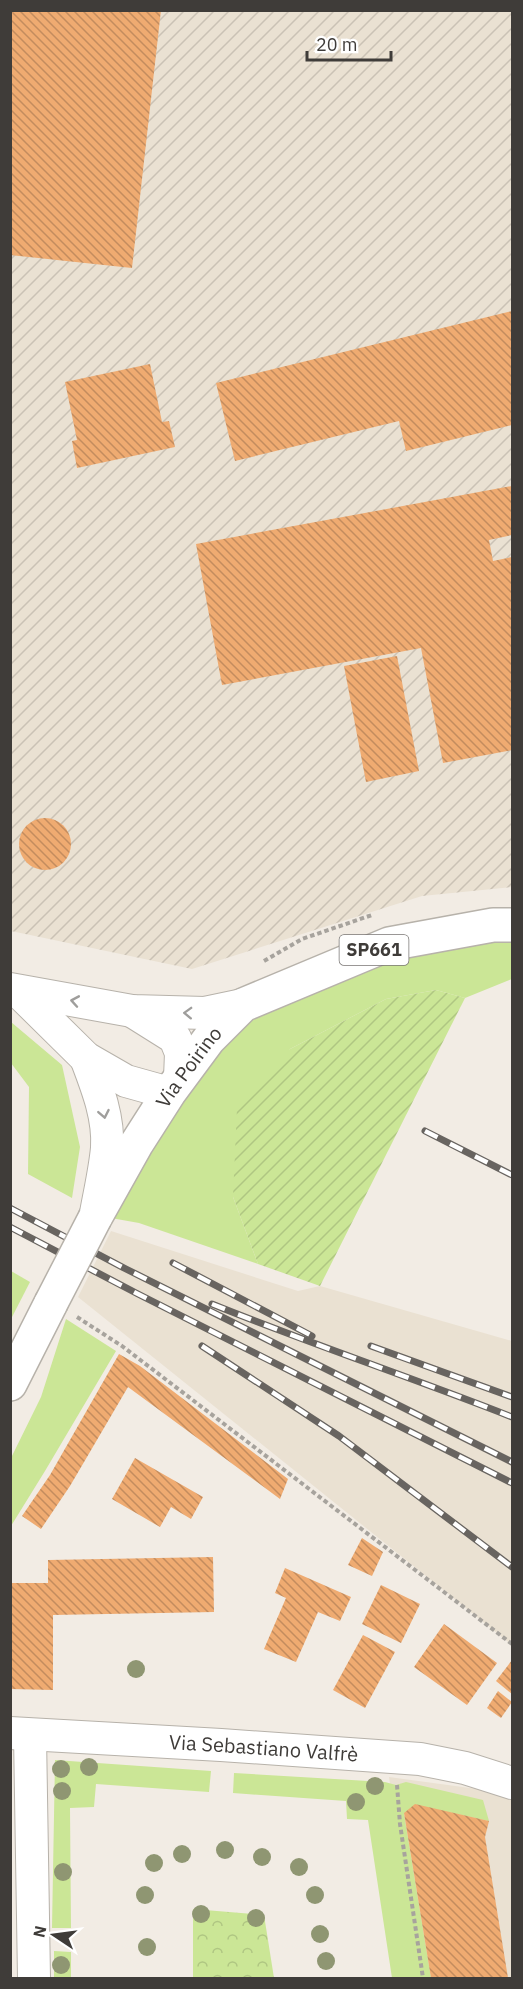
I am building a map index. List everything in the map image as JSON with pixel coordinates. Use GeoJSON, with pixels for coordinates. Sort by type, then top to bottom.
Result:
{"type":"FeatureCollection","features":[{"type":"Feature","properties":{"kind":"main road","name":"Via Poirino"},"geometry":{"type":"LineString","coordinates":[[10,1384],[63,1310],[95,1218],[137,1143],[174,1086],[209,1039],[243,1005],[388,944],[493,925],[513,925]]}},
{"type":"Feature","properties":{"kind":"street"},"geometry":{"type":"LineString","coordinates":[[14,990],[132,1011],[205,1013],[243,1005]]}},
{"type":"Feature","properties":{"kind":"street"},"geometry":{"type":"LineString","coordinates":[[14,990],[87,1058],[126,1081],[174,1086],[181,1053],[174,1038],[132,1011]]}},
{"type":"Feature","properties":{"kind":"street"},"geometry":{"type":"LineString","coordinates":[[87,1058],[102,1101],[106,1123],[107,1148],[95,1218]]}},
{"type":"Feature","properties":{"kind":"street"},"geometry":{"type":"LineString","coordinates":[[20,1734],[34,1978]]}},
{"type":"Feature","properties":{"kind":"street","name":"Via Sebastiano Valfrè"},"geometry":{"type":"LineString","coordinates":[[20,1734],[420,1759],[465,1768],[513,1783]]}},
{"type":"Feature","properties":{"kind":"path"},"geometry":{"type":"LineString","coordinates":[[263,961],[302,939],[382,914]]}},
{"type":"Feature","properties":{"kind":"path"},"geometry":{"type":"LineString","coordinates":[[63,1310],[122,1346],[513,1644]]}},
{"type":"Feature","properties":{"kind":"path"},"geometry":{"type":"LineString","coordinates":[[394,1758],[400,1824],[423,1978]]}},
{"type":"Feature","properties":{"kind":"shaded area"},"geometry":{"type":"Polygon","coordinates":[[[11,11],[512,11],[512,887],[422,896],[192,969],[11,931],[11,11]]]}},
{"type":"Feature","properties":{"kind":"shaded area"},"geometry":{"type":"Polygon","coordinates":[[[111,1231],[298,1291],[320,1286],[512,1341],[512,1645],[78,1297],[111,1231]]]}},
{"type":"Feature","properties":{"kind":"shaded area"},"geometry":{"type":"Polygon","coordinates":[[[389,1777],[492,1791],[512,1799],[512,1978],[416,1978],[389,1777]]]}},
{"type":"Feature","properties":{"kind":"green space"},"geometry":{"type":"Polygon","coordinates":[[[512,933],[512,979],[465,998],[436,990],[386,999],[290,1049],[233,1197],[258,1264],[139,1223],[111,1218],[166,1118],[238,1030],[301,985],[386,950],[512,933]]]}},
{"type":"Feature","properties":{"kind":"green space"},"geometry":{"type":"Polygon","coordinates":[[[436,990],[465,998],[320,1286],[258,1264],[233,1197],[237,1108],[290,1049],[386,999],[436,990]]]}},
{"type":"Feature","properties":{"kind":"green space"},"geometry":{"type":"Polygon","coordinates":[[[11,1022],[62,1065],[80,1147],[72,1198],[28,1174],[29,1087],[11,1063],[11,1022]]]}},
{"type":"Feature","properties":{"kind":"green space"},"geometry":{"type":"Polygon","coordinates":[[[11,1271],[30,1282],[11,1319],[11,1271]]]}},
{"type":"Feature","properties":{"kind":"green space"},"geometry":{"type":"Polygon","coordinates":[[[66,1319],[116,1351],[11,1526],[11,1458],[41,1397],[66,1319]]]}},
{"type":"Feature","properties":{"kind":"green space"},"geometry":{"type":"Polygon","coordinates":[[[55,1760],[211,1771],[209,1792],[96,1784],[94,1807],[70,1808],[71,1928],[52,1928],[55,1760]]]}},
{"type":"Feature","properties":{"kind":"green space"},"geometry":{"type":"Polygon","coordinates":[[[234,1773],[385,1782],[396,1785],[406,1782],[483,1800],[489,1821],[416,1805],[404,1814],[431,1978],[392,1978],[368,1820],[347,1819],[346,1801],[233,1793],[234,1773]]]}},
{"type":"Feature","properties":{"kind":"green space"},"geometry":{"type":"Polygon","coordinates":[[[193,1909],[264,1915],[274,1978],[193,1978],[193,1909]]]}},
{"type":"Feature","properties":{"kind":"green space"},"geometry":{"type":"Polygon","coordinates":[[[54,1951],[71,1952],[71,1978],[54,1978],[54,1951]]]}},
{"type":"Feature","properties":{"kind":"building"},"geometry":{"type":"Polygon","coordinates":[[[10,10],[161,10],[132,268],[10,255],[10,10]]]}},
{"type":"Feature","properties":{"kind":"building"},"geometry":{"type":"Polygon","coordinates":[[[512,311],[512,425],[406,451],[399,421],[235,461],[216,383],[512,311]]]}},
{"type":"Feature","properties":{"kind":"building"},"geometry":{"type":"Polygon","coordinates":[[[150,364],[162,422],[169,421],[175,447],[77,468],[72,441],[77,440],[65,382],[150,364]]]}},
{"type":"Feature","properties":{"kind":"building"},"geometry":{"type":"Polygon","coordinates":[[[512,486],[512,535],[489,540],[493,561],[512,557],[512,750],[443,763],[421,648],[222,685],[196,544],[512,486]]]}},
{"type":"Feature","properties":{"kind":"building"},"geometry":{"type":"Polygon","coordinates":[[[397,656],[419,771],[366,782],[344,666],[397,656]]]}},
{"type":"Feature","properties":{"kind":"building"},"geometry":{"type":"Polygon","coordinates":[[[45,818],[59,822],[67,830],[71,844],[67,858],[59,866],[45,870],[31,866],[23,858],[19,844],[23,830],[31,822],[45,818]]]}},
{"type":"Feature","properties":{"kind":"building"},"geometry":{"type":"Polygon","coordinates":[[[119,1354],[140,1366],[288,1479],[280,1499],[128,1387],[70,1486],[41,1529],[22,1516],[50,1475],[119,1354]]]}},
{"type":"Feature","properties":{"kind":"building"},"geometry":{"type":"Polygon","coordinates":[[[135,1458],[203,1497],[191,1519],[171,1507],[160,1527],[112,1499],[135,1458]]]}},
{"type":"Feature","properties":{"kind":"building"},"geometry":{"type":"Polygon","coordinates":[[[362,1538],[383,1552],[372,1576],[348,1565],[362,1538]]]}},
{"type":"Feature","properties":{"kind":"building"},"geometry":{"type":"Polygon","coordinates":[[[213,1557],[214,1612],[53,1615],[53,1690],[10,1689],[10,1583],[48,1583],[48,1560],[213,1557]]]}},
{"type":"Feature","properties":{"kind":"building"},"geometry":{"type":"Polygon","coordinates":[[[285,1568],[351,1597],[340,1621],[318,1612],[296,1662],[264,1649],[286,1598],[275,1593],[285,1568]]]}},
{"type":"Feature","properties":{"kind":"building"},"geometry":{"type":"Polygon","coordinates":[[[381,1585],[420,1604],[401,1643],[362,1624],[381,1585]]]}},
{"type":"Feature","properties":{"kind":"building"},"geometry":{"type":"Polygon","coordinates":[[[444,1624],[497,1663],[467,1705],[414,1667],[444,1624]]]}},
{"type":"Feature","properties":{"kind":"building"},"geometry":{"type":"Polygon","coordinates":[[[363,1635],[395,1652],[365,1708],[333,1690],[363,1635]]]}},
{"type":"Feature","properties":{"kind":"building"},"geometry":{"type":"Polygon","coordinates":[[[512,1660],[512,1694],[496,1681],[512,1660]]]}},
{"type":"Feature","properties":{"kind":"building"},"geometry":{"type":"Polygon","coordinates":[[[498,1691],[512,1702],[501,1718],[487,1708],[498,1691]]]}},
{"type":"Feature","properties":{"kind":"building"},"geometry":{"type":"Polygon","coordinates":[[[415,1804],[489,1821],[485,1837],[508,1978],[431,1978],[404,1813],[415,1804]]]}},
{"type":"Feature","properties":{"kind":"railway"},"geometry":{"type":"LineString","coordinates":[[425,1131],[512,1175]]}},
{"type":"Feature","properties":{"kind":"railway"},"geometry":{"type":"LineString","coordinates":[[10,1208],[126,1269],[512,1462]]}},
{"type":"Feature","properties":{"kind":"railway"},"geometry":{"type":"LineString","coordinates":[[10,1227],[512,1483]]}},
{"type":"Feature","properties":{"kind":"railway"},"geometry":{"type":"LineString","coordinates":[[173,1263],[312,1336]]}},
{"type":"Feature","properties":{"kind":"railway"},"geometry":{"type":"LineString","coordinates":[[212,1304],[512,1417]]}},
{"type":"Feature","properties":{"kind":"railway"},"geometry":{"type":"LineString","coordinates":[[202,1346],[339,1436],[512,1567]]}},
{"type":"Feature","properties":{"kind":"railway"},"geometry":{"type":"LineString","coordinates":[[371,1346],[512,1397]]}}]}
